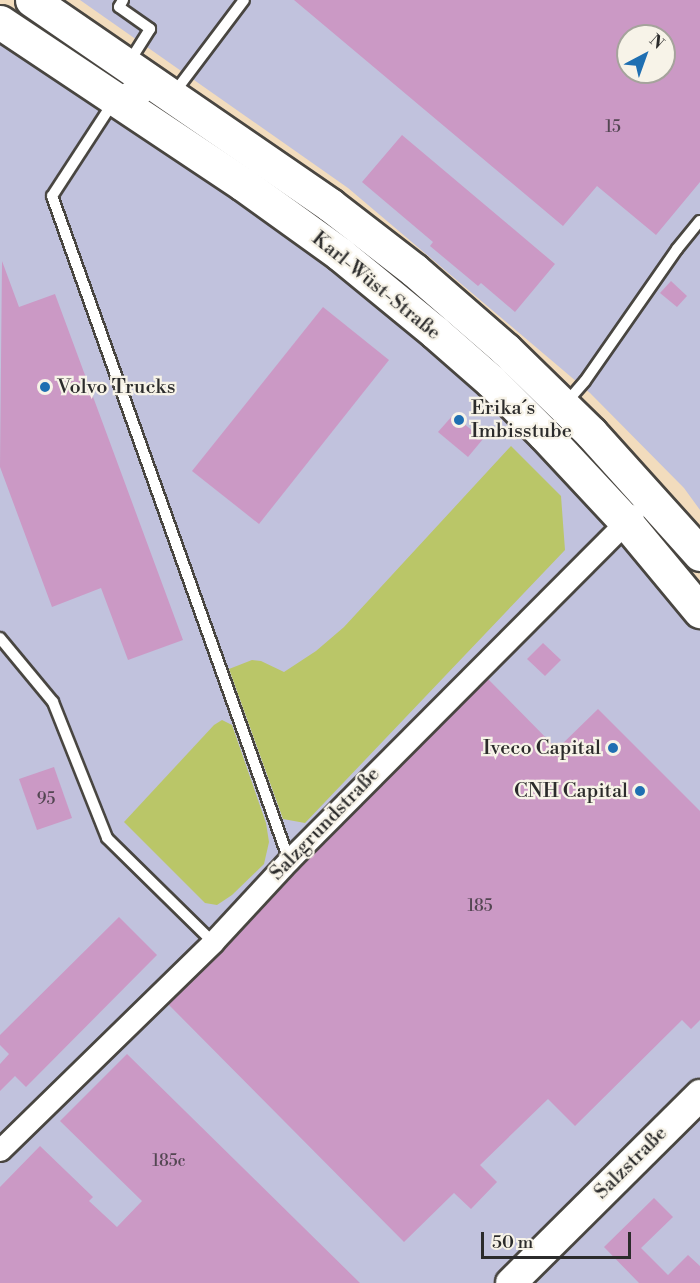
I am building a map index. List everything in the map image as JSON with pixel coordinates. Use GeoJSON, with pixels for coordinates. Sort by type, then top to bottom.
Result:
{"type":"FeatureCollection","features":[{"type":"Feature","properties":{"kind":"main road","name":"Karl-Wüst-Straße"},"geometry":{"type":"LineString","coordinates":[[42,3],[127,65],[163,100],[238,150],[330,204],[414,270],[505,349],[563,406],[650,497],[700,554]]}},
{"type":"Feature","properties":{"kind":"main road","name":"Karl-Wüst-Straße"},"geometry":{"type":"LineString","coordinates":[[0,22],[116,98],[340,254],[435,332],[519,407],[626,522],[700,611]]}},
{"type":"Feature","properties":{"kind":"street","name":"Salzgrundstraße"},"geometry":{"type":"LineString","coordinates":[[0,1150],[213,942],[289,860],[650,497]]}},
{"type":"Feature","properties":{"kind":"street","name":"Salzstraße"},"geometry":{"type":"LineString","coordinates":[[511,1283],[700,1095]]}},
{"type":"Feature","properties":{"kind":"lane"},"geometry":{"type":"LineString","coordinates":[[123,0],[119,7],[150,29],[127,65]]}},
{"type":"Feature","properties":{"kind":"lane"},"geometry":{"type":"LineString","coordinates":[[244,0],[163,100],[126,88],[116,98],[52,196],[289,860]]}},
{"type":"Feature","properties":{"kind":"lane"},"geometry":{"type":"LineString","coordinates":[[563,406],[585,381],[676,249],[700,220]]}},
{"type":"Feature","properties":{"kind":"lane"},"geometry":{"type":"LineString","coordinates":[[0,638],[54,702],[107,838],[213,942]]}},
{"type":"Feature","properties":{"kind":"shaded area"},"geometry":{"type":"Polygon","coordinates":[[[80,0],[700,0],[700,510],[684,488],[590,393],[348,188],[80,0]]]}},
{"type":"Feature","properties":{"kind":"shaded area"},"geometry":{"type":"Polygon","coordinates":[[[0,7],[476,348],[604,471],[700,588],[700,1283],[0,1283],[0,7]]]}},
{"type":"Feature","properties":{"kind":"green space"},"geometry":{"type":"Polygon","coordinates":[[[511,446],[561,496],[565,550],[305,823],[283,819],[229,669],[252,660],[261,661],[284,672],[316,651],[344,627],[511,446]]]}},
{"type":"Feature","properties":{"kind":"green space"},"geometry":{"type":"Polygon","coordinates":[[[222,720],[232,725],[266,823],[269,842],[264,864],[232,895],[217,905],[205,903],[124,822],[214,725],[222,720]]]}},
{"type":"Feature","properties":{"kind":"building"},"geometry":{"type":"Polygon","coordinates":[[[294,0],[700,0],[700,182],[656,235],[597,186],[563,226],[294,0]]]}},
{"type":"Feature","properties":{"kind":"building"},"geometry":{"type":"Polygon","coordinates":[[[402,135],[555,264],[515,312],[481,283],[478,286],[430,246],[433,242],[362,182],[402,135]]]}},
{"type":"Feature","properties":{"kind":"building","name":"Volvo Trucks"},"geometry":{"type":"Polygon","coordinates":[[[2,261],[19,307],[55,294],[183,640],[128,660],[101,588],[52,607],[0,467],[2,261]]]}},
{"type":"Feature","properties":{"kind":"building"},"geometry":{"type":"Polygon","coordinates":[[[671,281],[687,296],[677,307],[660,293],[671,281]]]}},
{"type":"Feature","properties":{"kind":"building"},"geometry":{"type":"Polygon","coordinates":[[[323,307],[389,360],[259,524],[192,471],[323,307]]]}},
{"type":"Feature","properties":{"kind":"building"},"geometry":{"type":"Polygon","coordinates":[[[453,415],[483,439],[468,457],[438,432],[453,415]]]}},
{"type":"Feature","properties":{"kind":"building"},"geometry":{"type":"Polygon","coordinates":[[[543,643],[561,660],[545,676],[527,659],[543,643]]]}},
{"type":"Feature","properties":{"kind":"building"},"geometry":{"type":"Polygon","coordinates":[[[488,679],[557,749],[598,709],[700,811],[700,1020],[691,1029],[682,1020],[575,1126],[548,1099],[480,1165],[497,1182],[471,1209],[454,1193],[404,1242],[168,1004],[222,951],[298,869],[488,679]]]}},
{"type":"Feature","properties":{"kind":"building"},"geometry":{"type":"Polygon","coordinates":[[[54,767],[72,818],[37,830],[19,779],[54,767]]]}},
{"type":"Feature","properties":{"kind":"building"},"geometry":{"type":"Polygon","coordinates":[[[119,917],[157,955],[26,1087],[15,1076],[0,1091],[0,1064],[9,1054],[0,1045],[0,1035],[119,917]]]}},
{"type":"Feature","properties":{"kind":"building"},"geometry":{"type":"Polygon","coordinates":[[[127,1054],[360,1283],[0,1283],[0,1187],[40,1146],[93,1197],[89,1201],[117,1227],[142,1201],[60,1121],[127,1054]]]}},
{"type":"Feature","properties":{"kind":"building"},"geometry":{"type":"Polygon","coordinates":[[[654,1198],[673,1217],[641,1248],[668,1275],[688,1255],[700,1266],[700,1283],[639,1283],[604,1247],[654,1198]]]}},
{"type":"Feature","properties":{"kind":"place","name":"Volvo Trucks"},"geometry":{"type":"Point","coordinates":[45,387]}},
{"type":"Feature","properties":{"kind":"place","name":"Erika´s Imbisstube"},"geometry":{"type":"Point","coordinates":[459,420]}},
{"type":"Feature","properties":{"kind":"place","name":"Iveco Capital"},"geometry":{"type":"Point","coordinates":[613,748]}},
{"type":"Feature","properties":{"kind":"place","name":"CNH Capital"},"geometry":{"type":"Point","coordinates":[640,791]}}]}
